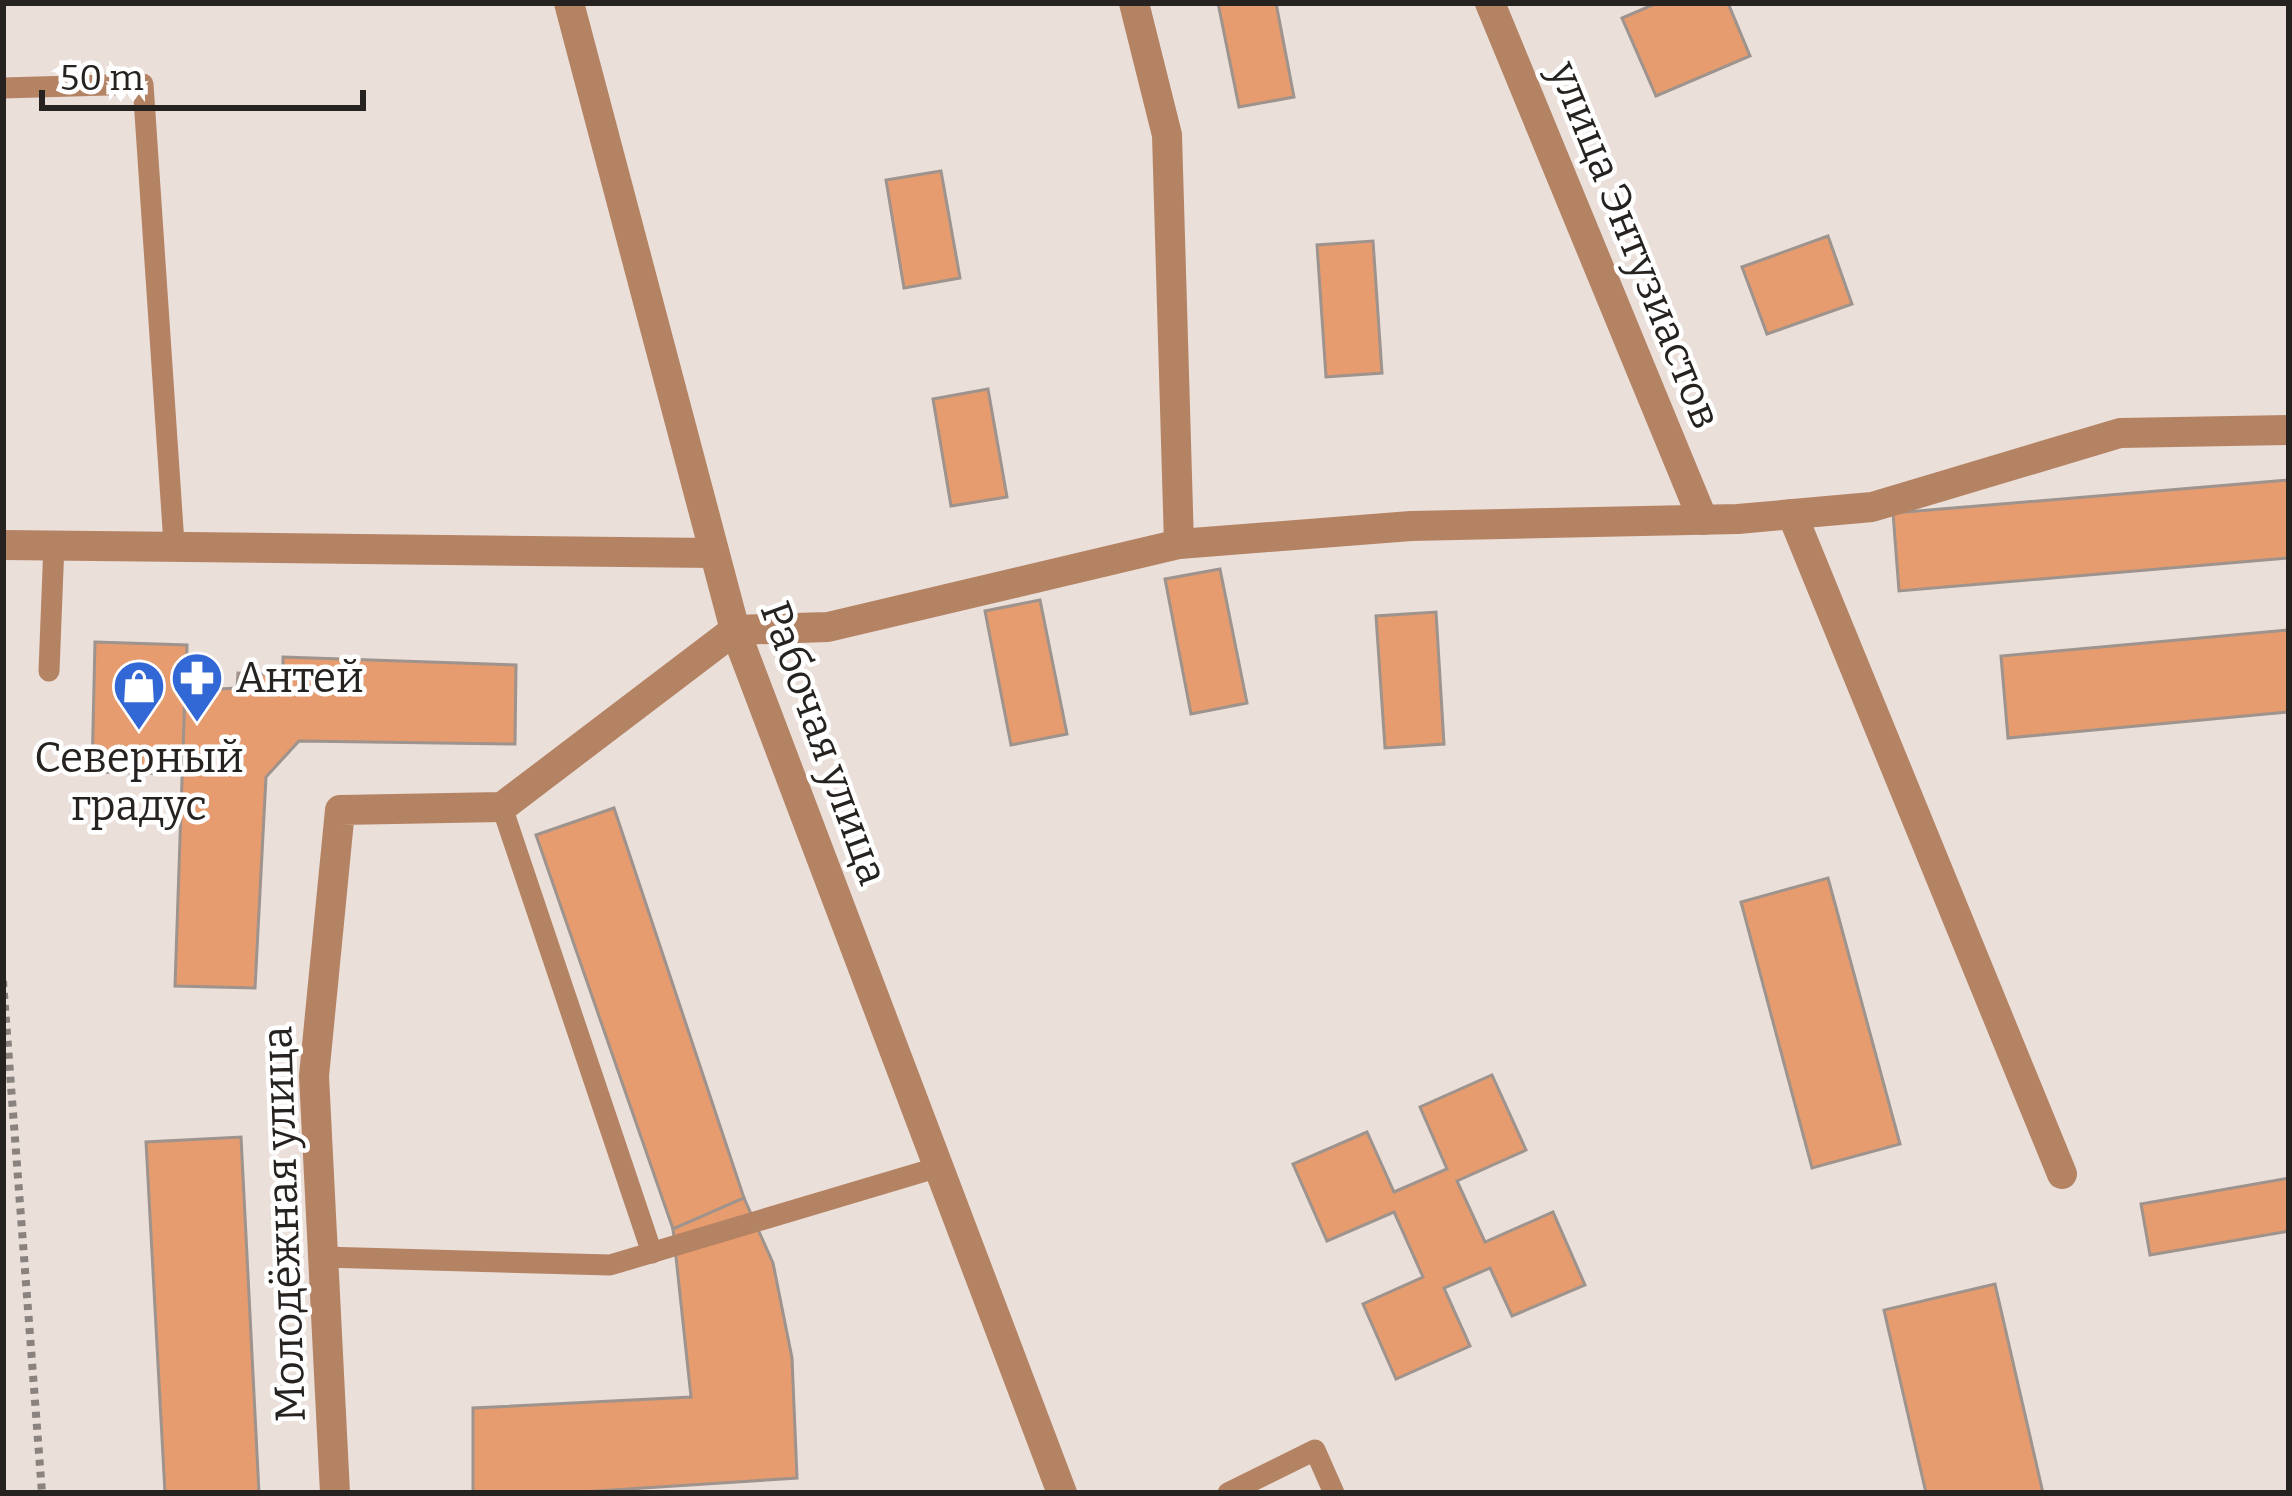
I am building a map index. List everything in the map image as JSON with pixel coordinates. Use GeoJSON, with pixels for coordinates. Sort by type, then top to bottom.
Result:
{"type":"FeatureCollection","features":[{"type":"Feature","properties":{"kind":"street","name":"Рабочая улица"},"geometry":{"type":"LineString","coordinates":[[569,3],[735,630],[1062,1493]]}},
{"type":"Feature","properties":{"kind":"street"},"geometry":{"type":"LineString","coordinates":[[1134,3],[1167,136],[1179,544]]}},
{"type":"Feature","properties":{"kind":"street","name":"улица Энтузиастов"},"geometry":{"type":"LineString","coordinates":[[1490,3],[1702,520]]}},
{"type":"Feature","properties":{"kind":"street"},"geometry":{"type":"LineString","coordinates":[[502,806],[735,630],[828,628],[1179,544],[1411,526],[1702,520],[1872,507],[2120,433],[2289,430]]}},
{"type":"Feature","properties":{"kind":"street"},"geometry":{"type":"LineString","coordinates":[[1792,514],[2062,1174]]}},
{"type":"Feature","properties":{"kind":"street"},"geometry":{"type":"LineString","coordinates":[[3,545],[714,553]]}},
{"type":"Feature","properties":{"kind":"street","name":"Молодёжная улица"},"geometry":{"type":"LineString","coordinates":[[335,1493],[314,1076],[340,810],[502,806]]}},
{"type":"Feature","properties":{"kind":"lane"},"geometry":{"type":"LineString","coordinates":[[3,88],[143,84],[174,544]]}},
{"type":"Feature","properties":{"kind":"lane"},"geometry":{"type":"LineString","coordinates":[[50,671],[54,544]]}},
{"type":"Feature","properties":{"kind":"lane"},"geometry":{"type":"LineString","coordinates":[[502,806],[652,1253]]}},
{"type":"Feature","properties":{"kind":"lane"},"geometry":{"type":"LineString","coordinates":[[323,1257],[610,1265],[939,1167]]}},
{"type":"Feature","properties":{"kind":"lane"},"geometry":{"type":"LineString","coordinates":[[1228,1493],[1315,1450],[1334,1493]]}},
{"type":"Feature","properties":{"kind":"path"},"geometry":{"type":"LineString","coordinates":[[3,980],[42,1493]]}},
{"type":"Feature","properties":{"kind":"building"},"geometry":{"type":"Polygon","coordinates":[[[1218,3],[1276,3],[1294,97],[1239,107],[1218,3]]]}},
{"type":"Feature","properties":{"kind":"building"},"geometry":{"type":"Polygon","coordinates":[[[1657,3],[1728,3],[1750,56],[1656,96],[1622,18],[1657,3]]]}},
{"type":"Feature","properties":{"kind":"building"},"geometry":{"type":"Polygon","coordinates":[[[941,171],[960,278],[904,288],[886,180],[941,171]]]}},
{"type":"Feature","properties":{"kind":"building"},"geometry":{"type":"Polygon","coordinates":[[[1828,236],[1852,304],[1767,334],[1742,267],[1828,236]]]}},
{"type":"Feature","properties":{"kind":"building"},"geometry":{"type":"Polygon","coordinates":[[[1373,241],[1382,373],[1326,377],[1317,245],[1373,241]]]}},
{"type":"Feature","properties":{"kind":"building"},"geometry":{"type":"Polygon","coordinates":[[[988,389],[1007,497],[951,506],[933,399],[988,389]]]}},
{"type":"Feature","properties":{"kind":"building"},"geometry":{"type":"Polygon","coordinates":[[[2289,480],[2289,558],[1899,591],[1893,513],[2289,480]]]}},
{"type":"Feature","properties":{"kind":"building"},"geometry":{"type":"Polygon","coordinates":[[[1220,569],[1247,703],[1191,714],[1165,579],[1220,569]]]}},
{"type":"Feature","properties":{"kind":"building"},"geometry":{"type":"Polygon","coordinates":[[[1040,600],[1067,734],[1011,745],[985,611],[1040,600]]]}},
{"type":"Feature","properties":{"kind":"building"},"geometry":{"type":"Polygon","coordinates":[[[1436,612],[1444,744],[1385,748],[1376,616],[1436,612]]]}},
{"type":"Feature","properties":{"kind":"building"},"geometry":{"type":"Polygon","coordinates":[[[2289,630],[2289,712],[2008,738],[2001,656],[2289,630]]]}},
{"type":"Feature","properties":{"kind":"building","name":"Северный градус"},"geometry":{"type":"Polygon","coordinates":[[[95,642],[187,645],[184,774],[92,772],[95,642]]]}},
{"type":"Feature","properties":{"kind":"building"},"geometry":{"type":"Polygon","coordinates":[[[283,657],[516,665],[515,744],[299,741],[266,777],[255,988],[175,986],[185,691],[237,688],[238,673],[283,675],[283,657]]]}},
{"type":"Feature","properties":{"kind":"building"},"geometry":{"type":"Polygon","coordinates":[[[614,808],[744,1198],[673,1229],[536,835],[614,808]]]}},
{"type":"Feature","properties":{"kind":"building"},"geometry":{"type":"Polygon","coordinates":[[[1828,878],[1900,1144],[1812,1168],[1741,902],[1828,878]]]}},
{"type":"Feature","properties":{"kind":"building"},"geometry":{"type":"Polygon","coordinates":[[[1492,1075],[1526,1150],[1457,1181],[1485,1242],[1553,1212],[1585,1285],[1512,1316],[1490,1268],[1444,1288],[1470,1346],[1396,1379],[1363,1304],[1423,1277],[1394,1212],[1327,1241],[1293,1164],[1367,1132],[1394,1192],[1447,1169],[1420,1107],[1492,1075]]]}},
{"type":"Feature","properties":{"kind":"building"},"geometry":{"type":"Polygon","coordinates":[[[241,1137],[259,1493],[165,1493],[146,1142],[241,1137]]]}},
{"type":"Feature","properties":{"kind":"building"},"geometry":{"type":"Polygon","coordinates":[[[2289,1178],[2289,1231],[2150,1255],[2141,1204],[2289,1178]]]}},
{"type":"Feature","properties":{"kind":"building"},"geometry":{"type":"Polygon","coordinates":[[[744,1198],[773,1263],[792,1358],[797,1478],[566,1493],[473,1493],[473,1408],[691,1397],[673,1229],[744,1198]]]}},
{"type":"Feature","properties":{"kind":"building"},"geometry":{"type":"Polygon","coordinates":[[[1995,1284],[2043,1493],[1926,1493],[1884,1310],[1995,1284]]]}},
{"type":"Feature","properties":{"kind":"place","name":"Антей"},"geometry":{"type":"Point","coordinates":[197,724]}},
{"type":"Feature","properties":{"kind":"place","name":"Северный градус"},"geometry":{"type":"Point","coordinates":[139,732]}}]}
